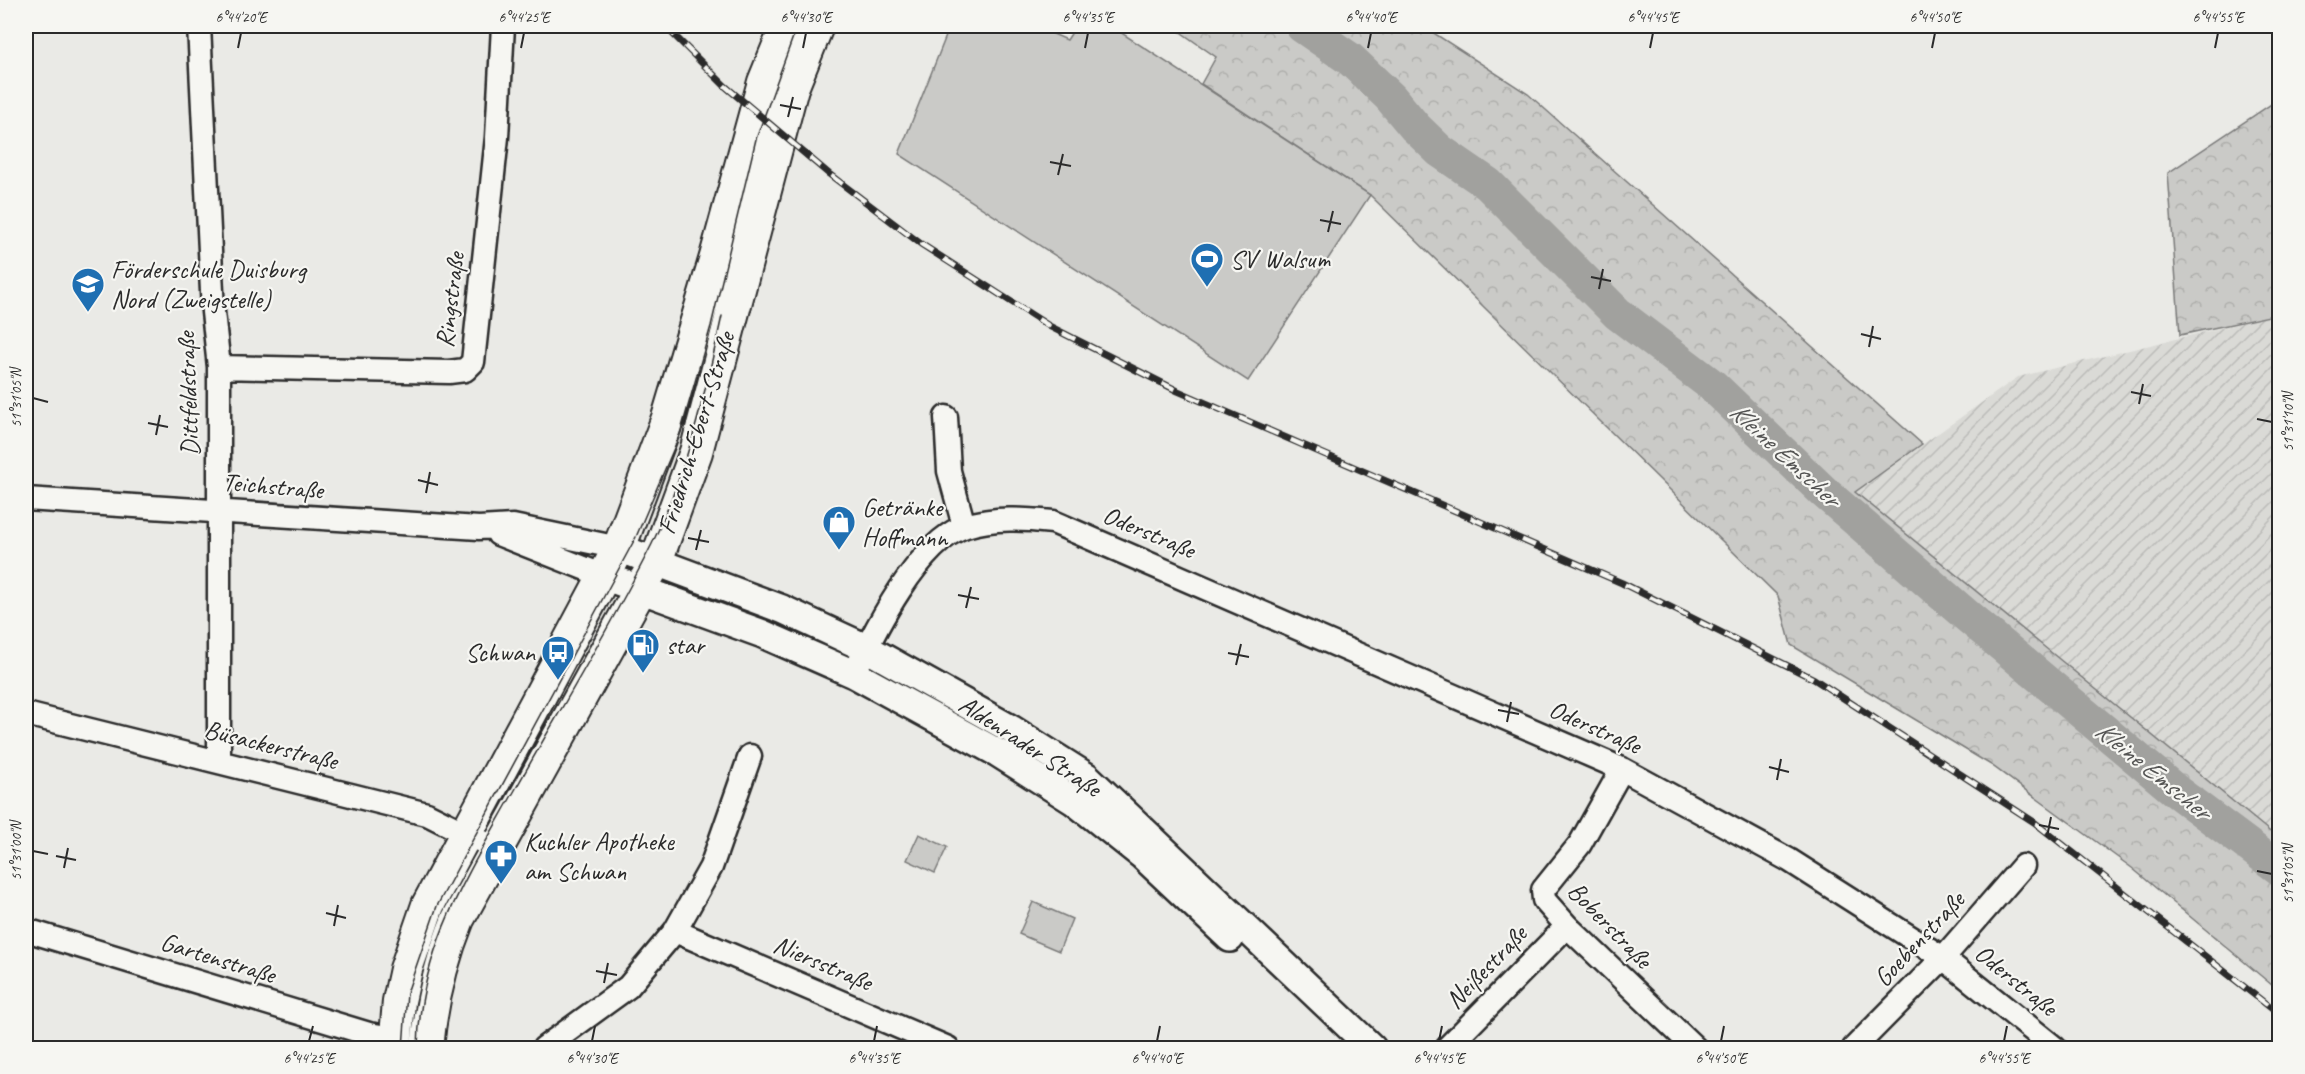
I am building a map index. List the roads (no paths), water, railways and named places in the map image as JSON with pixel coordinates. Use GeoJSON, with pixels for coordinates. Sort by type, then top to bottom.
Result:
{"type":"FeatureCollection","features":[{"type":"Feature","properties":{"kind":"main road","name":"Friedrich-Ebert-Straße"},"geometry":{"type":"LineString","coordinates":[[394,1043],[399,1001],[415,935],[428,904],[619,548],[668,418],[716,258],[764,82],[787,26]]}},
{"type":"Feature","properties":{"kind":"main road","name":"Friedrich-Ebert-Straße"},"geometry":{"type":"LineString","coordinates":[[427,1048],[430,1017],[446,948],[458,919],[656,561],[696,452],[792,88],[817,26]]}},
{"type":"Feature","properties":{"kind":"street","name":"Dittfeldstraße"},"geometry":{"type":"LineString","coordinates":[[199,26],[212,290],[219,367],[219,761]]}},
{"type":"Feature","properties":{"kind":"street","name":"Ringstraße"},"geometry":{"type":"LineString","coordinates":[[219,367],[449,372],[465,370],[473,362],[497,136],[503,26]]}},
{"type":"Feature","properties":{"kind":"street"},"geometry":{"type":"LineString","coordinates":[[946,417],[949,471],[964,526]]}},
{"type":"Feature","properties":{"kind":"street","name":"Teichstraße"},"geometry":{"type":"LineString","coordinates":[[26,499],[479,528],[513,526],[619,548]]}},
{"type":"Feature","properties":{"kind":"street","name":"Oderstraße"},"geometry":{"type":"LineString","coordinates":[[854,674],[866,648],[910,572],[933,548],[964,526],[1023,519],[1053,522],[1622,769],[1789,860],[1943,958],[2055,1048]]}},
{"type":"Feature","properties":{"kind":"street","name":"Teichstraße"},"geometry":{"type":"LineString","coordinates":[[479,528],[604,576]]}},
{"type":"Feature","properties":{"kind":"street","name":"Aldenrader Straße"},"geometry":{"type":"LineString","coordinates":[[619,548],[782,609],[866,648],[1011,729],[1087,777],[1372,1048]]}},
{"type":"Feature","properties":{"kind":"street","name":"Aldenrader Straße"},"geometry":{"type":"LineString","coordinates":[[604,576],[763,634],[854,674],[998,753],[1074,801],[1143,856],[1348,1048]]}},
{"type":"Feature","properties":{"kind":"street","name":"Büsackerstraße"},"geometry":{"type":"LineString","coordinates":[[26,714],[427,814],[497,849]]}},
{"type":"Feature","properties":{"kind":"street"},"geometry":{"type":"LineString","coordinates":[[544,1048],[628,987],[675,931],[711,867],[750,756]]}},
{"type":"Feature","properties":{"kind":"street","name":"Boberstraße"},"geometry":{"type":"LineString","coordinates":[[1622,769],[1580,844],[1543,890],[1544,900],[1567,926],[1695,1048]]}},
{"type":"Feature","properties":{"kind":"street","name":"Goebenstraße"},"geometry":{"type":"LineString","coordinates":[[1854,1048],[1943,958],[2022,866]]}},
{"type":"Feature","properties":{"kind":"street","name":"Neißestraße"},"geometry":{"type":"LineString","coordinates":[[1447,1048],[1567,926]]}},
{"type":"Feature","properties":{"kind":"street","name":"Gartenstraße"},"geometry":{"type":"LineString","coordinates":[[26,930],[394,1043]]}},
{"type":"Feature","properties":{"kind":"street","name":"Niersstraße"},"geometry":{"type":"LineString","coordinates":[[675,931],[948,1048]]}},
{"type":"Feature","properties":{"kind":"waterway","name":"Kleine Emscher"},"geometry":{"type":"LineString","coordinates":[[1302,26],[1350,59],[1390,97],[1415,127],[1440,151],[1488,184],[1618,314],[1713,386],[1825,493],[1966,615],[2177,792],[2280,869]]}},
{"type":"Feature","properties":{"kind":"tram line"},"geometry":{"type":"LineString","coordinates":[[403,1048],[407,993],[437,906],[636,537],[680,434],[711,326],[756,139],[797,26]]}},
{"type":"Feature","properties":{"kind":"tram line"},"geometry":{"type":"LineString","coordinates":[[418,1048],[427,978],[449,913],[480,852],[619,606],[664,517],[694,432],[722,316]]}},
{"type":"Feature","properties":{"kind":"railway"},"geometry":{"type":"LineString","coordinates":[[665,26],[725,86],[829,174],[921,244],[1049,326],[1178,391],[1622,583],[1814,679],[2034,822],[2280,1015]]}},
{"type":"Feature","properties":{"kind":"place","name":"SV Walsum"},"geometry":{"type":"Point","coordinates":[1207,288]}},
{"type":"Feature","properties":{"kind":"place","name":"Förderschule Duisburg Nord (Zweigstelle)"},"geometry":{"type":"Point","coordinates":[88,313]}},
{"type":"Feature","properties":{"kind":"place","name":"Getränke Hoffmann"},"geometry":{"type":"Point","coordinates":[839,551]}},
{"type":"Feature","properties":{"kind":"place","name":"star"},"geometry":{"type":"Point","coordinates":[643,674]}},
{"type":"Feature","properties":{"kind":"place","name":"Schwan"},"geometry":{"type":"Point","coordinates":[558,681]}},
{"type":"Feature","properties":{"kind":"place","name":"Kuchler Apotheke am Schwan"},"geometry":{"type":"Point","coordinates":[501,885]}}]}
